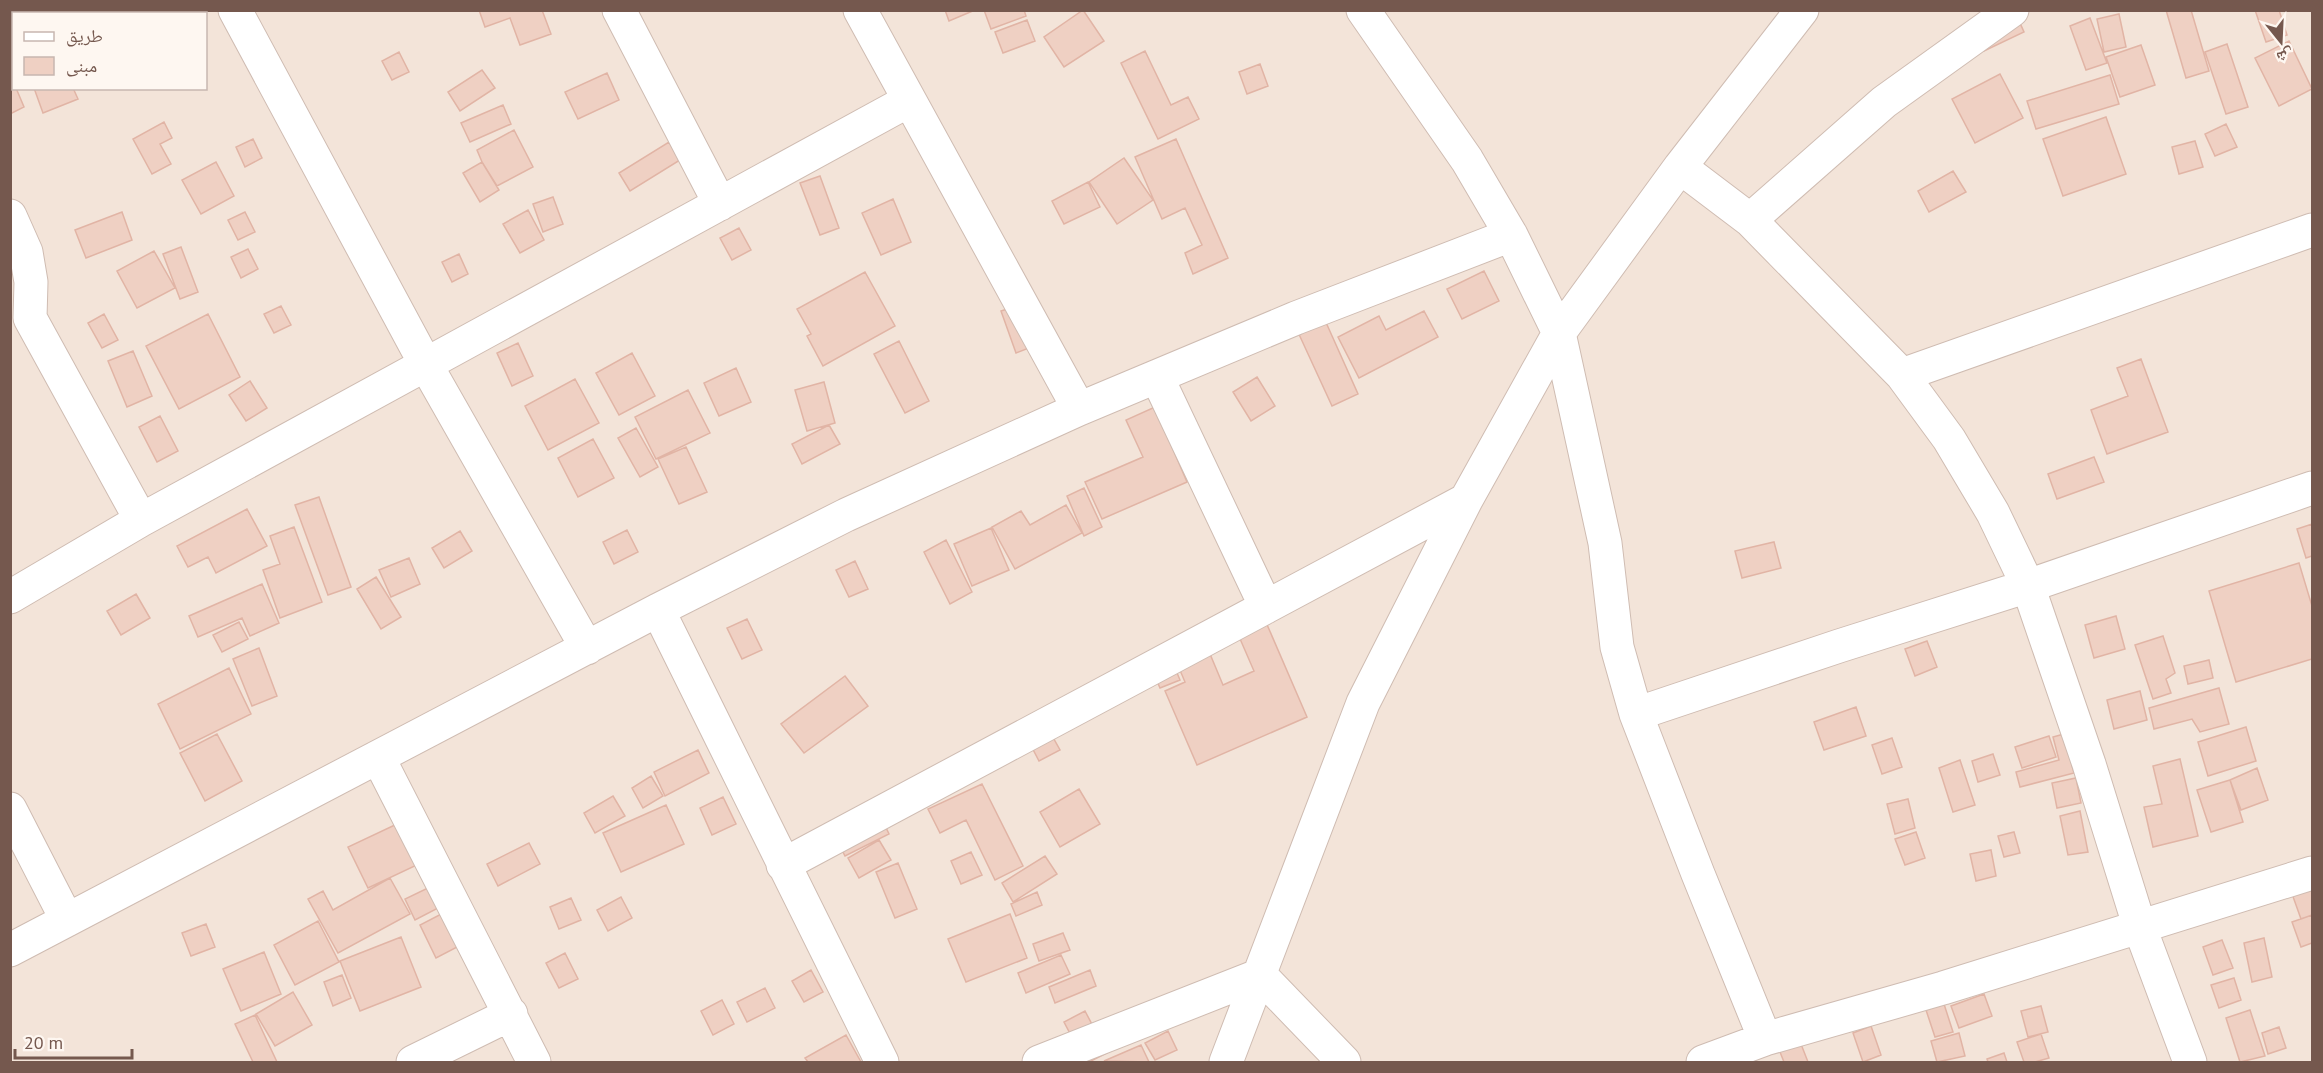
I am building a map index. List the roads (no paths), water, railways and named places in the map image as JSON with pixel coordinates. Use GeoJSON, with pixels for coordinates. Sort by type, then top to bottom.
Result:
{"type":"FeatureCollection","features":[{"type":"Feature","properties":{"kind":"street"},"geometry":{"type":"LineString","coordinates":[[235,10],[426,365],[587,648]]}},
{"type":"Feature","properties":{"kind":"street"},"geometry":{"type":"LineString","coordinates":[[619,10],[720,204]]}},
{"type":"Feature","properties":{"kind":"street"},"geometry":{"type":"LineString","coordinates":[[860,10],[908,101],[1080,409]]}},
{"type":"Feature","properties":{"kind":"street"},"geometry":{"type":"LineString","coordinates":[[1363,10],[1467,160],[1511,235],[1559,333],[1605,543],[1617,646],[1636,714],[1765,1039]]}},
{"type":"Feature","properties":{"kind":"street"},"geometry":{"type":"LineString","coordinates":[[1226,1062],[1363,703],[1466,500],[1559,333],[1680,167],[1802,10]]}},
{"type":"Feature","properties":{"kind":"street"},"geometry":{"type":"LineString","coordinates":[[1750,220],[1884,102],[2013,10]]}},
{"type":"Feature","properties":{"kind":"street"},"geometry":{"type":"LineString","coordinates":[[10,597],[141,520],[908,101]]}},
{"type":"Feature","properties":{"kind":"street"},"geometry":{"type":"LineString","coordinates":[[1680,167],[1750,220],[1902,375],[1954,449],[1993,513],[2028,586],[2089,764],[2140,928],[2190,1062]]}},
{"type":"Feature","properties":{"kind":"street"},"geometry":{"type":"LineString","coordinates":[[10,216],[26,252],[31,282],[20,324],[141,520]]}},
{"type":"Feature","properties":{"kind":"street"},"geometry":{"type":"LineString","coordinates":[[1902,375],[2313,230]]}},
{"type":"Feature","properties":{"kind":"street"},"geometry":{"type":"LineString","coordinates":[[10,950],[658,610],[846,515],[1157,376],[1296,318],[1511,235]]}},
{"type":"Feature","properties":{"kind":"street"},"geometry":{"type":"LineString","coordinates":[[1157,376],[1266,607]]}},
{"type":"Feature","properties":{"kind":"street"},"geometry":{"type":"LineString","coordinates":[[1636,714],[2028,586],[2313,488]]}},
{"type":"Feature","properties":{"kind":"street"},"geometry":{"type":"LineString","coordinates":[[783,865],[1466,500]]}},
{"type":"Feature","properties":{"kind":"street"},"geometry":{"type":"LineString","coordinates":[[658,610],[882,1062]]}},
{"type":"Feature","properties":{"kind":"street"},"geometry":{"type":"LineString","coordinates":[[378,757],[534,1062]]}},
{"type":"Feature","properties":{"kind":"street"},"geometry":{"type":"LineString","coordinates":[[10,809],[67,920]]}},
{"type":"Feature","properties":{"kind":"street"},"geometry":{"type":"LineString","coordinates":[[1703,1062],[1765,1039],[1943,988],[2313,873]]}},
{"type":"Feature","properties":{"kind":"street"},"geometry":{"type":"LineString","coordinates":[[1039,1062],[1260,975]]}},
{"type":"Feature","properties":{"kind":"street"},"geometry":{"type":"LineString","coordinates":[[1260,975],[1344,1062]]}},
{"type":"Feature","properties":{"kind":"street"},"geometry":{"type":"LineString","coordinates":[[413,1062],[511,1014]]}}]}
